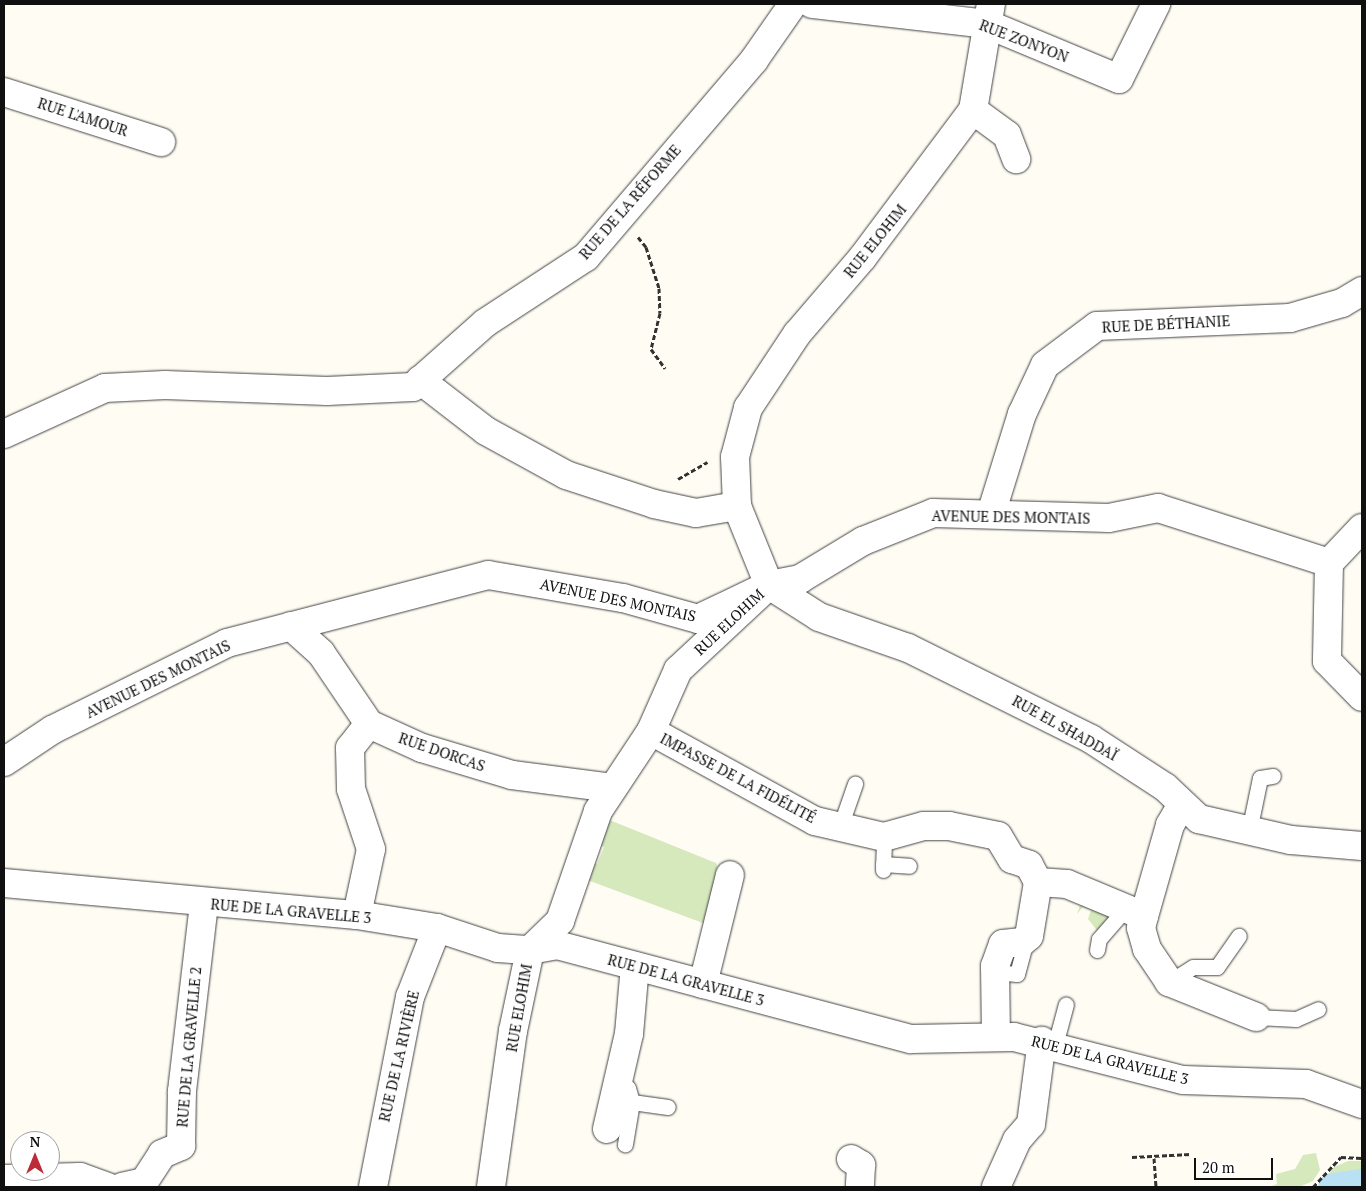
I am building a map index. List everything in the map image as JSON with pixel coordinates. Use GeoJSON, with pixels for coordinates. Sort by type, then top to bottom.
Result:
{"type":"FeatureCollection","features":[{"type":"Feature","properties":{"kind":"street","name":"RUE DE LA RÉFORME"},"geometry":{"type":"LineString","coordinates":[[417,383],[485,323],[586,257],[754,60],[793,4]]}},
{"type":"Feature","properties":{"kind":"street","name":"RUE ZONYON"},"geometry":{"type":"LineString","coordinates":[[812,4],[989,14],[1120,79],[1156,4]]}},
{"type":"Feature","properties":{"kind":"street","name":"RUE ELOHIM"},"geometry":{"type":"LineString","coordinates":[[491,1187],[513,1031],[530,950],[560,921],[598,811],[651,731],[678,670],[769,584],[737,506],[735,457],[748,408],[797,334],[863,258],[973,110],[989,14]]}},
{"type":"Feature","properties":{"kind":"street","name":"RUE L'AMOUR"},"geometry":{"type":"LineString","coordinates":[[4,92],[161,142]]}},
{"type":"Feature","properties":{"kind":"street"},"geometry":{"type":"LineString","coordinates":[[973,110],[1007,135],[1016,158]]}},
{"type":"Feature","properties":{"kind":"street","name":"RUE DE BÉTHANIE"},"geometry":{"type":"LineString","coordinates":[[991,514],[1022,414],[1046,366],[1097,326],[1290,318],[1342,302],[1362,291]]}},
{"type":"Feature","properties":{"kind":"street"},"geometry":{"type":"LineString","coordinates":[[4,434],[105,388],[165,384],[327,391],[417,383],[486,431],[566,475],[654,504],[696,513],[737,506]]}},
{"type":"Feature","properties":{"kind":"street","name":"AVENUE DES MONTAIS"},"geometry":{"type":"LineString","coordinates":[[4,762],[52,730],[227,643],[488,574],[623,598],[698,619],[769,584],[800,579],[863,541],[933,513],[1109,518],[1158,508],[1329,563]]}},
{"type":"Feature","properties":{"kind":"street"},"geometry":{"type":"LineString","coordinates":[[1362,528],[1329,563],[1327,661],[1362,697]]}},
{"type":"Feature","properties":{"kind":"street","name":"RUE EL SHADDAÏ"},"geometry":{"type":"LineString","coordinates":[[769,584],[819,617],[908,648],[1090,739],[1165,787],[1181,806],[1199,819],[1249,831],[1362,846]]}},
{"type":"Feature","properties":{"kind":"street"},"geometry":{"type":"LineString","coordinates":[[291,626],[321,653],[369,724],[350,748],[351,789],[371,849],[357,915]]}},
{"type":"Feature","properties":{"kind":"street","name":"RUE DORCAS"},"geometry":{"type":"LineString","coordinates":[[369,724],[422,748],[512,775],[612,788]]}},
{"type":"Feature","properties":{"kind":"street","name":"IMPASSE DE LA FIDÉLITÉ"},"geometry":{"type":"LineString","coordinates":[[651,731],[815,821],[884,837],[924,826],[949,826],[998,836],[1012,859],[1028,865],[1038,882]]}},
{"type":"Feature","properties":{"kind":"street"},"geometry":{"type":"LineString","coordinates":[[1181,806],[1170,825],[1135,912],[1147,949],[1169,982],[1256,1017]]}},
{"type":"Feature","properties":{"kind":"street"},"geometry":{"type":"LineString","coordinates":[[703,984],[730,875]]}},
{"type":"Feature","properties":{"kind":"street"},"geometry":{"type":"LineString","coordinates":[[996,1037],[994,972],[1003,944],[1026,940],[1038,882],[1067,884],[1135,912]]}},
{"type":"Feature","properties":{"kind":"street","name":"RUE DE LA GRAVELLE 3"},"geometry":{"type":"LineString","coordinates":[[4,883],[204,903],[357,915],[437,928],[498,948],[530,950],[557,945],[911,1039],[996,1037],[1048,1043],[1183,1080],[1306,1084],[1362,1104]]}},
{"type":"Feature","properties":{"kind":"street","name":"RUE DE LA GRAVELLE 2"},"geometry":{"type":"LineString","coordinates":[[122,1187],[144,1182],[162,1154],[181,1146],[182,1091],[204,903]]}},
{"type":"Feature","properties":{"kind":"street","name":"RUE DE LA RIVIÈRE"},"geometry":{"type":"LineString","coordinates":[[373,1187],[410,997],[437,928]]}},
{"type":"Feature","properties":{"kind":"street"},"geometry":{"type":"LineString","coordinates":[[616,1137],[619,1078],[629,1034],[635,966]]}},
{"type":"Feature","properties":{"kind":"street"},"geometry":{"type":"LineString","coordinates":[[996,1187],[1016,1140],[1031,1124],[1048,1043]]}},
{"type":"Feature","properties":{"kind":"street"},"geometry":{"type":"LineString","coordinates":[[851,1159],[861,1164],[860,1187]]}},
{"type":"Feature","properties":{"kind":"street"},"geometry":{"type":"LineString","coordinates":[[4,1179],[80,1177],[108,1187]]}},
{"type":"Feature","properties":{"kind":"lane"},"geometry":{"type":"LineString","coordinates":[[1249,831],[1260,778],[1273,776]]}},
{"type":"Feature","properties":{"kind":"lane"},"geometry":{"type":"LineString","coordinates":[[840,827],[855,784]]}},
{"type":"Feature","properties":{"kind":"lane"},"geometry":{"type":"LineString","coordinates":[[884,837],[883,867],[909,866]]}},
{"type":"Feature","properties":{"kind":"lane"},"geometry":{"type":"LineString","coordinates":[[1097,950],[1099,938],[1135,912]]}},
{"type":"Feature","properties":{"kind":"lane"},"geometry":{"type":"LineString","coordinates":[[1169,982],[1193,967],[1217,967],[1239,936]]}},
{"type":"Feature","properties":{"kind":"lane"},"geometry":{"type":"LineString","coordinates":[[1048,1043],[1066,1004]]}},
{"type":"Feature","properties":{"kind":"lane"},"geometry":{"type":"LineString","coordinates":[[1256,1017],[1296,1019],[1318,1009]]}},
{"type":"Feature","properties":{"kind":"lane"},"geometry":{"type":"LineString","coordinates":[[616,1137],[632,1102],[628,1088],[619,1078]]}},
{"type":"Feature","properties":{"kind":"lane"},"geometry":{"type":"LineString","coordinates":[[632,1102],[668,1107]]}},
{"type":"Feature","properties":{"kind":"path"},"geometry":{"type":"LineString","coordinates":[[619,218],[646,247],[654,270],[660,313],[651,349],[665,368]]}},
{"type":"Feature","properties":{"kind":"path"},"geometry":{"type":"LineString","coordinates":[[654,504],[654,487],[660,482],[682,480],[709,461],[735,457]]}},
{"type":"Feature","properties":{"kind":"path"},"geometry":{"type":"LineString","coordinates":[[1132,1157],[1154,1158],[1191,1154]]}},
{"type":"Feature","properties":{"kind":"path"},"geometry":{"type":"LineString","coordinates":[[1313,1187],[1341,1157],[1362,1158]]}},
{"type":"Feature","properties":{"kind":"path"},"geometry":{"type":"LineString","coordinates":[[1154,1158],[1156,1187]]}},
{"type":"Feature","properties":{"kind":"green space"},"geometry":{"type":"Polygon","coordinates":[[[607,819],[716,863],[719,871],[711,926],[582,878],[589,861],[597,864],[604,847],[596,844],[607,819]]]}},
{"type":"Feature","properties":{"kind":"green space"},"geometry":{"type":"Polygon","coordinates":[[[1083,896],[1115,914],[1099,933],[1088,919],[1091,910],[1083,907],[1077,914],[1083,896]]]}},
{"type":"Feature","properties":{"kind":"green space"},"geometry":{"type":"Polygon","coordinates":[[[1316,1153],[1320,1170],[1313,1181],[1299,1187],[1269,1187],[1277,1184],[1276,1174],[1295,1169],[1303,1155],[1316,1153]]]}},
{"type":"Feature","properties":{"kind":"green space"},"geometry":{"type":"Polygon","coordinates":[[[1348,1161],[1362,1161],[1362,1187],[1330,1187],[1327,1176],[1334,1167],[1348,1161]]]}},
{"type":"Feature","properties":{"kind":"waterway"},"geometry":{"type":"LineString","coordinates":[[1332,1187],[1362,1183]]}}]}
